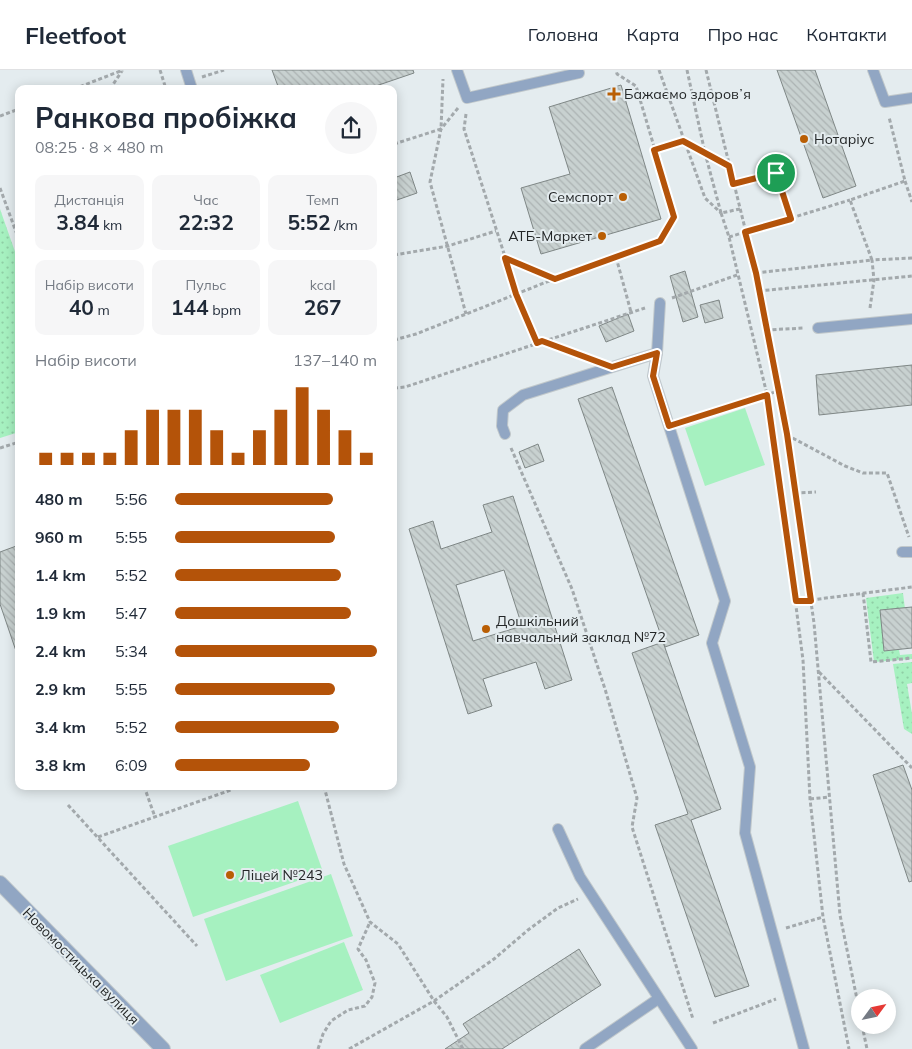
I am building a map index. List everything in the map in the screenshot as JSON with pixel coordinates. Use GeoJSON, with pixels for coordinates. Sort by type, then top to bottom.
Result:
{"type":"FeatureCollection","features":[{"type":"Feature","properties":{"kind":"street","name":"Новомостицька вулиця"},"geometry":{"type":"LineString","coordinates":[[0,883],[163,1049]]}},
{"type":"Feature","properties":{"kind":"lane"},"geometry":{"type":"LineString","coordinates":[[186,70],[191,85]]}},
{"type":"Feature","properties":{"kind":"lane"},"geometry":{"type":"LineString","coordinates":[[457,70],[467,98],[579,74]]}},
{"type":"Feature","properties":{"kind":"lane"},"geometry":{"type":"LineString","coordinates":[[873,70],[885,102],[912,98]]}},
{"type":"Feature","properties":{"kind":"lane"},"geometry":{"type":"LineString","coordinates":[[660,303],[657,353],[653,376],[725,601],[712,643],[750,767],[745,833],[804,1049]]}},
{"type":"Feature","properties":{"kind":"lane"},"geometry":{"type":"LineString","coordinates":[[818,328],[912,319]]}},
{"type":"Feature","properties":{"kind":"lane"},"geometry":{"type":"LineString","coordinates":[[505,434],[502,426],[503,410],[523,395],[657,353]]}},
{"type":"Feature","properties":{"kind":"lane"},"geometry":{"type":"LineString","coordinates":[[558,829],[580,877],[692,1049]]}},
{"type":"Feature","properties":{"kind":"lane"},"geometry":{"type":"LineString","coordinates":[[586,1049],[658,999]]}},
{"type":"Feature","properties":{"kind":"path"},"geometry":{"type":"LineString","coordinates":[[84,85],[123,70]]}},
{"type":"Feature","properties":{"kind":"path"},"geometry":{"type":"LineString","coordinates":[[113,85],[123,70]]}},
{"type":"Feature","properties":{"kind":"path"},"geometry":{"type":"LineString","coordinates":[[160,70],[165,85]]}},
{"type":"Feature","properties":{"kind":"path"},"geometry":{"type":"LineString","coordinates":[[191,85],[224,70]]}},
{"type":"Feature","properties":{"kind":"path"},"geometry":{"type":"LineString","coordinates":[[444,70],[441,129],[430,182],[466,314]]}},
{"type":"Feature","properties":{"kind":"path"},"geometry":{"type":"LineString","coordinates":[[397,339],[416,334],[555,279],[660,241],[674,217],[636,86],[617,74],[616,70]]}},
{"type":"Feature","properties":{"kind":"path"},"geometry":{"type":"LineString","coordinates":[[659,70],[704,198],[721,213]]}},
{"type":"Feature","properties":{"kind":"path"},"geometry":{"type":"LineString","coordinates":[[687,70],[705,153],[729,237],[767,395],[803,660],[810,799],[823,917],[850,1049]]}},
{"type":"Feature","properties":{"kind":"path"},"geometry":{"type":"LineString","coordinates":[[706,70],[756,273],[787,434],[811,600],[840,915],[855,989]]}},
{"type":"Feature","properties":{"kind":"path"},"geometry":{"type":"LineString","coordinates":[[397,143],[441,129],[467,98]]}},
{"type":"Feature","properties":{"kind":"path"},"geometry":{"type":"LineString","coordinates":[[467,98],[464,129],[516,294],[537,343]]}},
{"type":"Feature","properties":{"kind":"path"},"geometry":{"type":"LineString","coordinates":[[885,102],[912,202]]}},
{"type":"Feature","properties":{"kind":"path"},"geometry":{"type":"LineString","coordinates":[[0,116],[15,110]]}},
{"type":"Feature","properties":{"kind":"path"},"geometry":{"type":"LineString","coordinates":[[654,150],[683,141],[729,166]]}},
{"type":"Feature","properties":{"kind":"path"},"geometry":{"type":"LineString","coordinates":[[733,184],[776,173],[791,219]]}},
{"type":"Feature","properties":{"kind":"path"},"geometry":{"type":"LineString","coordinates":[[729,237],[791,219],[905,181]]}},
{"type":"Feature","properties":{"kind":"path"},"geometry":{"type":"LineString","coordinates":[[0,188],[15,230]]}},
{"type":"Feature","properties":{"kind":"path"},"geometry":{"type":"LineString","coordinates":[[850,200],[872,260],[874,280],[867,323]]}},
{"type":"Feature","properties":{"kind":"path"},"geometry":{"type":"LineString","coordinates":[[721,213],[740,209]]}},
{"type":"Feature","properties":{"kind":"path"},"geometry":{"type":"LineString","coordinates":[[397,254],[448,246],[496,231]]}},
{"type":"Feature","properties":{"kind":"path"},"geometry":{"type":"LineString","coordinates":[[616,257],[631,312]]}},
{"type":"Feature","properties":{"kind":"path"},"geometry":{"type":"LineString","coordinates":[[505,258],[555,279]]}},
{"type":"Feature","properties":{"kind":"path"},"geometry":{"type":"LineString","coordinates":[[756,273],[872,260],[912,258]]}},
{"type":"Feature","properties":{"kind":"path"},"geometry":{"type":"LineString","coordinates":[[397,388],[405,387],[660,303],[737,275]]}},
{"type":"Feature","properties":{"kind":"path"},"geometry":{"type":"LineString","coordinates":[[759,291],[912,276]]}},
{"type":"Feature","properties":{"kind":"path"},"geometry":{"type":"LineString","coordinates":[[766,330],[818,328]]}},
{"type":"Feature","properties":{"kind":"path"},"geometry":{"type":"LineString","coordinates":[[542,341],[612,367]]}},
{"type":"Feature","properties":{"kind":"path"},"geometry":{"type":"LineString","coordinates":[[669,426],[778,391]]}},
{"type":"Feature","properties":{"kind":"path"},"geometry":{"type":"LineString","coordinates":[[505,434],[572,589],[605,689],[637,798],[632,827],[695,1026]]}},
{"type":"Feature","properties":{"kind":"path"},"geometry":{"type":"LineString","coordinates":[[787,434],[845,466],[864,473],[887,473],[912,545]]}},
{"type":"Feature","properties":{"kind":"path"},"geometry":{"type":"LineString","coordinates":[[0,448],[15,443]]}},
{"type":"Feature","properties":{"kind":"path"},"geometry":{"type":"LineString","coordinates":[[795,493],[816,492]]}},
{"type":"Feature","properties":{"kind":"path"},"geometry":{"type":"LineString","coordinates":[[796,601],[912,587]]}},
{"type":"Feature","properties":{"kind":"path"},"geometry":{"type":"LineString","coordinates":[[863,593],[871,662],[912,658]]}},
{"type":"Feature","properties":{"kind":"path"},"geometry":{"type":"LineString","coordinates":[[818,671],[912,768]]}},
{"type":"Feature","properties":{"kind":"path"},"geometry":{"type":"LineString","coordinates":[[145,790],[155,817]]}},
{"type":"Feature","properties":{"kind":"path"},"geometry":{"type":"LineString","coordinates":[[98,837],[231,790]]}},
{"type":"Feature","properties":{"kind":"path"},"geometry":{"type":"LineString","coordinates":[[325,790],[344,864],[370,922],[398,944],[447,1018],[463,1049]]}},
{"type":"Feature","properties":{"kind":"path"},"geometry":{"type":"LineString","coordinates":[[810,799],[830,797]]}},
{"type":"Feature","properties":{"kind":"path"},"geometry":{"type":"LineString","coordinates":[[68,805],[197,946]]}},
{"type":"Feature","properties":{"kind":"path"},"geometry":{"type":"LineString","coordinates":[[349,1049],[434,1001],[494,959],[558,908],[580,897]]}},
{"type":"Feature","properties":{"kind":"path"},"geometry":{"type":"LineString","coordinates":[[783,929],[823,917]]}},
{"type":"Feature","properties":{"kind":"path"},"geometry":{"type":"LineString","coordinates":[[318,1049],[323,1034],[331,1021],[348,1010],[365,1006],[372,997],[375,983],[366,960],[358,949],[370,922]]}},
{"type":"Feature","properties":{"kind":"path"},"geometry":{"type":"LineString","coordinates":[[713,1023],[782,997]]}},
{"type":"Feature","properties":{"kind":"path"},"geometry":{"type":"LineString","coordinates":[[864,1034],[867,1049]]}},
{"type":"Feature","properties":{"kind":"green space"},"geometry":{"type":"Polygon","coordinates":[[[0,209],[15,252],[15,433],[0,438],[0,209]]]}},
{"type":"Feature","properties":{"kind":"green space"},"geometry":{"type":"Polygon","coordinates":[[[745,408],[765,465],[705,486],[685,428],[745,408]]]}},
{"type":"Feature","properties":{"kind":"green space"},"geometry":{"type":"Polygon","coordinates":[[[903,593],[905,609],[889,650],[899,650],[900,655],[912,654],[912,659],[874,662],[866,598],[903,593]]]}},
{"type":"Feature","properties":{"kind":"green space"},"geometry":{"type":"Polygon","coordinates":[[[912,662],[912,683],[907,684],[912,714],[912,734],[904,729],[893,664],[912,662]]]}},
{"type":"Feature","properties":{"kind":"green space"},"geometry":{"type":"Polygon","coordinates":[[[298,801],[323,872],[193,917],[168,846],[298,801]]]}},
{"type":"Feature","properties":{"kind":"green space"},"geometry":{"type":"Polygon","coordinates":[[[331,874],[353,936],[226,981],[204,919],[331,874]]]}},
{"type":"Feature","properties":{"kind":"green space"},"geometry":{"type":"Polygon","coordinates":[[[344,942],[363,990],[280,1023],[260,975],[344,942]]]}},
{"type":"Feature","properties":{"kind":"building"},"geometry":{"type":"Polygon","coordinates":[[[272,70],[413,70],[414,73],[379,85],[278,85],[272,70]]]}},
{"type":"Feature","properties":{"kind":"building"},"geometry":{"type":"Polygon","coordinates":[[[777,70],[815,70],[856,186],[823,198],[777,70]]]}},
{"type":"Feature","properties":{"kind":"building"},"geometry":{"type":"Polygon","coordinates":[[[621,85],[661,219],[541,254],[521,188],[570,174],[549,107],[621,85]]]}},
{"type":"Feature","properties":{"kind":"building"},"geometry":{"type":"Polygon","coordinates":[[[410,172],[417,193],[397,200],[397,177],[410,172]]]}},
{"type":"Feature","properties":{"kind":"building"},"geometry":{"type":"Polygon","coordinates":[[[685,271],[698,317],[683,322],[670,276],[685,271]]]}},
{"type":"Feature","properties":{"kind":"building"},"geometry":{"type":"Polygon","coordinates":[[[719,300],[723,318],[705,323],[700,305],[719,300]]]}},
{"type":"Feature","properties":{"kind":"building"},"geometry":{"type":"Polygon","coordinates":[[[628,314],[634,331],[606,342],[599,326],[628,314]]]}},
{"type":"Feature","properties":{"kind":"building"},"geometry":{"type":"Polygon","coordinates":[[[912,365],[912,405],[819,415],[816,375],[912,365]]]}},
{"type":"Feature","properties":{"kind":"building"},"geometry":{"type":"Polygon","coordinates":[[[612,387],[699,635],[665,647],[578,399],[612,387]]]}},
{"type":"Feature","properties":{"kind":"building"},"geometry":{"type":"Polygon","coordinates":[[[538,444],[544,461],[525,468],[519,452],[538,444]]]}},
{"type":"Feature","properties":{"kind":"building"},"geometry":{"type":"Polygon","coordinates":[[[513,496],[572,680],[545,689],[536,662],[483,679],[492,706],[468,714],[409,529],[433,521],[441,549],[492,532],[483,505],[513,496]],[[504,570],[456,585],[473,641],[522,626],[504,570]]]}},
{"type":"Feature","properties":{"kind":"building"},"geometry":{"type":"Polygon","coordinates":[[[15,546],[15,648],[0,604],[0,552],[15,546]]]}},
{"type":"Feature","properties":{"kind":"building"},"geometry":{"type":"Polygon","coordinates":[[[912,607],[912,648],[884,651],[880,610],[912,607]]]}},
{"type":"Feature","properties":{"kind":"building"},"geometry":{"type":"Polygon","coordinates":[[[663,642],[721,809],[691,820],[749,986],[715,997],[655,825],[688,814],[632,653],[663,642]]]}},
{"type":"Feature","properties":{"kind":"building"},"geometry":{"type":"Polygon","coordinates":[[[903,765],[912,790],[912,881],[909,882],[873,775],[903,765]]]}},
{"type":"Feature","properties":{"kind":"building"},"geometry":{"type":"Polygon","coordinates":[[[579,949],[601,985],[502,1049],[445,1049],[469,1033],[463,1024],[579,949]]]}},
{"type":"Feature","properties":{"kind":"place","name":"Бажаємо здоровʼя"},"geometry":{"type":"Point","coordinates":[614,94]}},
{"type":"Feature","properties":{"kind":"place","name":"Нотаріус"},"geometry":{"type":"Point","coordinates":[804,139]}},
{"type":"Feature","properties":{"kind":"place","name":"Семспорт"},"geometry":{"type":"Point","coordinates":[623,197]}},
{"type":"Feature","properties":{"kind":"place","name":"АТБ-Маркет"},"geometry":{"type":"Point","coordinates":[602,236]}},
{"type":"Feature","properties":{"kind":"place","name":"Дошкільний навчальний заклад №72"},"geometry":{"type":"Point","coordinates":[486,629]}},
{"type":"Feature","properties":{"kind":"place","name":"Ліцей №243"},"geometry":{"type":"Point","coordinates":[230,875]}},
{"type":"Feature","properties":{"kind":"route"},"geometry":{"type":"LineString","coordinates":[[683,141],[729,166],[733,184],[776,173],[791,219],[745,232],[756,273],[787,434],[811,601],[796,601],[767,395],[669,426],[653,376],[657,353],[612,367],[542,341],[537,343],[516,294],[505,258],[555,279],[660,241],[674,217],[654,150],[683,141]]}}]}
